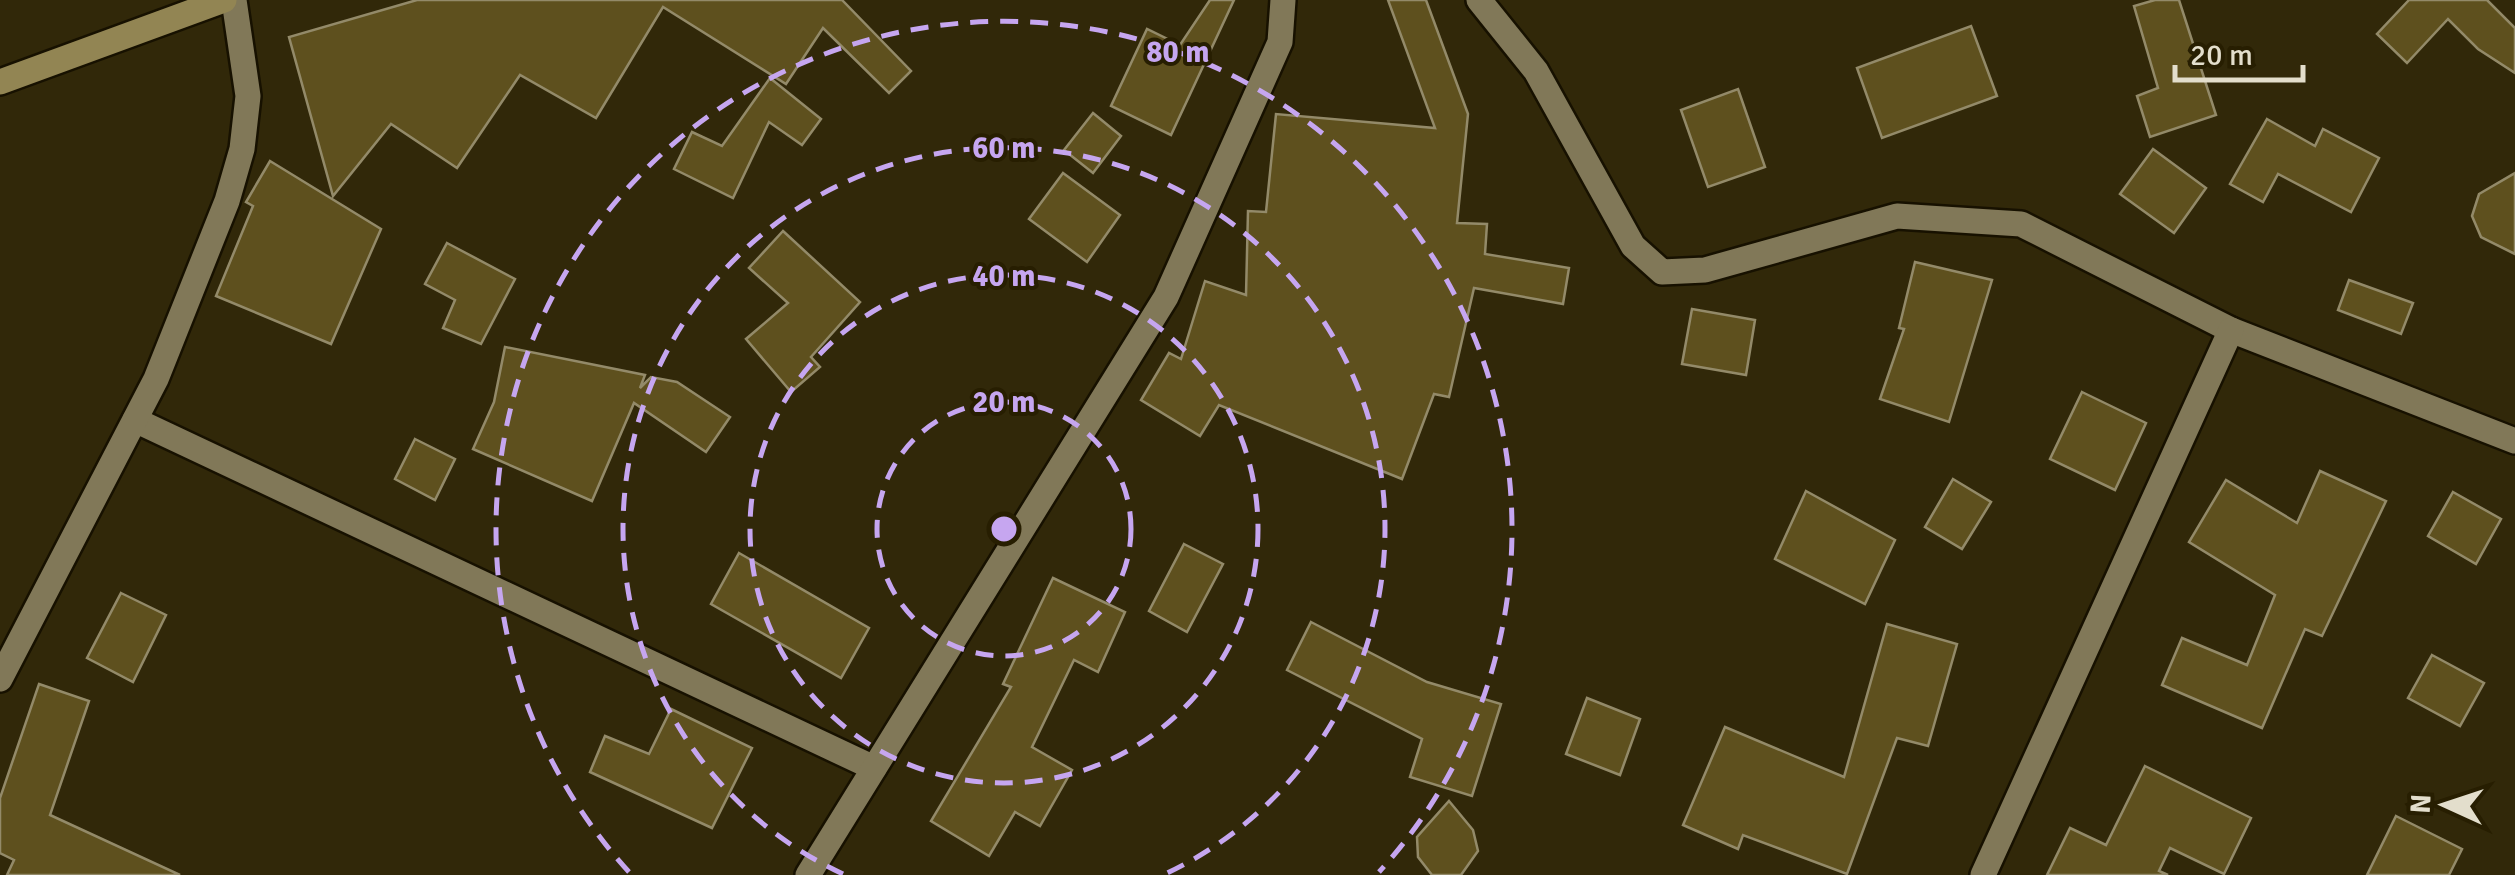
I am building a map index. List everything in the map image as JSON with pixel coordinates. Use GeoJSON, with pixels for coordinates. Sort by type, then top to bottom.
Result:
{"type":"FeatureCollection","features":[{"type":"Feature","properties":{"kind":"street"},"geometry":{"type":"LineString","coordinates":[[0,82],[224,0]]}},
{"type":"Feature","properties":{"kind":"street"},"geometry":{"type":"LineString","coordinates":[[0,679],[156,379],[228,201],[242,149],[248,96],[234,0]]}},
{"type":"Feature","properties":{"kind":"street"},"geometry":{"type":"LineString","coordinates":[[808,875],[1166,297],[1280,42],[1284,0]]}},
{"type":"Feature","properties":{"kind":"street"},"geometry":{"type":"LineString","coordinates":[[1479,0],[1536,71],[1634,246],[1662,272],[1705,270],[1898,216],[1978,218],[2021,224],[2231,330],[2515,440]]}},
{"type":"Feature","properties":{"kind":"street"},"geometry":{"type":"LineString","coordinates":[[1983,875],[2231,330]]}},
{"type":"Feature","properties":{"kind":"street"},"geometry":{"type":"LineString","coordinates":[[135,420],[874,768]]}},
{"type":"Feature","properties":{"kind":"building"},"geometry":{"type":"Polygon","coordinates":[[[417,0],[842,0],[911,71],[889,93],[823,28],[786,84],[663,7],[596,118],[520,75],[457,168],[391,124],[333,196],[289,37],[417,0]]]}},
{"type":"Feature","properties":{"kind":"building"},"geometry":{"type":"Polygon","coordinates":[[[1210,0],[1234,0],[1171,135],[1111,106],[1147,29],[1180,45],[1210,0]]]}},
{"type":"Feature","properties":{"kind":"building"},"geometry":{"type":"Polygon","coordinates":[[[1388,0],[1426,0],[1468,114],[1457,223],[1487,224],[1485,254],[1569,268],[1563,304],[1474,288],[1449,397],[1434,394],[1402,479],[1219,405],[1200,436],[1141,400],[1169,353],[1181,359],[1205,281],[1246,295],[1248,211],[1266,212],[1276,114],[1435,128],[1388,0]]]}},
{"type":"Feature","properties":{"kind":"building"},"geometry":{"type":"Polygon","coordinates":[[[2155,0],[2179,0],[2216,115],[2150,137],[2137,96],[2158,88],[2134,6],[2155,0]]]}},
{"type":"Feature","properties":{"kind":"building"},"geometry":{"type":"Polygon","coordinates":[[[2409,0],[2487,0],[2515,28],[2515,73],[2478,49],[2448,19],[2407,63],[2377,34],[2409,0]]]}},
{"type":"Feature","properties":{"kind":"building"},"geometry":{"type":"Polygon","coordinates":[[[1971,26],[1997,96],[1882,138],[1857,68],[1971,26]]]}},
{"type":"Feature","properties":{"kind":"building"},"geometry":{"type":"Polygon","coordinates":[[[770,78],[821,119],[802,145],[769,122],[733,198],[674,169],[692,132],[722,146],[770,78]]]}},
{"type":"Feature","properties":{"kind":"building"},"geometry":{"type":"Polygon","coordinates":[[[1738,89],[1765,167],[1708,187],[1681,110],[1738,89]]]}},
{"type":"Feature","properties":{"kind":"building"},"geometry":{"type":"Polygon","coordinates":[[[1093,113],[1121,136],[1093,173],[1064,150],[1093,113]]]}},
{"type":"Feature","properties":{"kind":"building"},"geometry":{"type":"Polygon","coordinates":[[[2267,119],[2315,146],[2323,129],[2379,158],[2351,212],[2278,174],[2263,202],[2230,184],[2267,119]]]}},
{"type":"Feature","properties":{"kind":"building"},"geometry":{"type":"Polygon","coordinates":[[[2153,149],[2206,188],[2174,233],[2120,194],[2153,149]]]}},
{"type":"Feature","properties":{"kind":"building"},"geometry":{"type":"Polygon","coordinates":[[[270,161],[381,229],[331,344],[216,296],[253,206],[246,202],[270,161]]]}},
{"type":"Feature","properties":{"kind":"building"},"geometry":{"type":"Polygon","coordinates":[[[1063,173],[1120,215],[1087,262],[1029,219],[1063,173]]]}},
{"type":"Feature","properties":{"kind":"building"},"geometry":{"type":"Polygon","coordinates":[[[2515,173],[2515,254],[2481,237],[2472,216],[2479,194],[2515,173]]]}},
{"type":"Feature","properties":{"kind":"building"},"geometry":{"type":"Polygon","coordinates":[[[783,231],[860,302],[811,357],[820,367],[791,392],[746,339],[788,303],[749,268],[783,231]]]}},
{"type":"Feature","properties":{"kind":"building"},"geometry":{"type":"Polygon","coordinates":[[[447,243],[515,279],[481,344],[443,328],[455,300],[425,284],[447,243]]]}},
{"type":"Feature","properties":{"kind":"building"},"geometry":{"type":"Polygon","coordinates":[[[1915,262],[1992,280],[1949,422],[1880,399],[1904,329],[1899,328],[1915,262]]]}},
{"type":"Feature","properties":{"kind":"building"},"geometry":{"type":"Polygon","coordinates":[[[2349,280],[2413,303],[2401,334],[2338,310],[2349,280]]]}},
{"type":"Feature","properties":{"kind":"building"},"geometry":{"type":"Polygon","coordinates":[[[1692,309],[1755,320],[1746,375],[1682,364],[1692,309]]]}},
{"type":"Feature","properties":{"kind":"building"},"geometry":{"type":"Polygon","coordinates":[[[505,347],[645,375],[640,388],[651,377],[677,382],[730,417],[706,452],[634,403],[592,501],[473,449],[494,402],[505,347]]]}},
{"type":"Feature","properties":{"kind":"building"},"geometry":{"type":"Polygon","coordinates":[[[2082,392],[2146,423],[2115,490],[2050,459],[2082,392]]]}},
{"type":"Feature","properties":{"kind":"building"},"geometry":{"type":"Polygon","coordinates":[[[415,439],[455,459],[435,500],[395,479],[415,439]]]}},
{"type":"Feature","properties":{"kind":"building"},"geometry":{"type":"Polygon","coordinates":[[[2320,471],[2386,501],[2322,636],[2305,629],[2262,728],[2162,685],[2182,638],[2247,665],[2275,595],[2189,542],[2226,480],[2297,523],[2320,471]]]}},
{"type":"Feature","properties":{"kind":"building"},"geometry":{"type":"Polygon","coordinates":[[[1953,479],[1991,502],[1962,549],[1925,527],[1953,479]]]}},
{"type":"Feature","properties":{"kind":"building"},"geometry":{"type":"Polygon","coordinates":[[[1806,491],[1895,540],[1865,604],[1775,559],[1806,491]]]}},
{"type":"Feature","properties":{"kind":"building"},"geometry":{"type":"Polygon","coordinates":[[[2453,492],[2501,519],[2476,564],[2428,536],[2453,492]]]}},
{"type":"Feature","properties":{"kind":"building"},"geometry":{"type":"Polygon","coordinates":[[[1184,544],[1223,564],[1187,632],[1149,611],[1184,544]]]}},
{"type":"Feature","properties":{"kind":"building"},"geometry":{"type":"Polygon","coordinates":[[[739,553],[869,628],[841,678],[711,604],[739,553]]]}},
{"type":"Feature","properties":{"kind":"building"},"geometry":{"type":"Polygon","coordinates":[[[1053,578],[1125,612],[1098,672],[1074,660],[1032,747],[1072,770],[1040,826],[1015,812],[989,856],[931,821],[1011,687],[1003,684],[1053,578]]]}},
{"type":"Feature","properties":{"kind":"building"},"geometry":{"type":"Polygon","coordinates":[[[121,593],[166,615],[133,682],[87,658],[121,593]]]}},
{"type":"Feature","properties":{"kind":"building"},"geometry":{"type":"Polygon","coordinates":[[[1311,622],[1427,682],[1501,704],[1472,796],[1410,777],[1422,739],[1287,670],[1311,622]]]}},
{"type":"Feature","properties":{"kind":"building"},"geometry":{"type":"Polygon","coordinates":[[[1887,624],[1957,644],[1928,746],[1897,738],[1847,874],[1743,835],[1738,849],[1683,825],[1725,727],[1844,777],[1887,624]]]}},
{"type":"Feature","properties":{"kind":"building"},"geometry":{"type":"Polygon","coordinates":[[[2432,655],[2484,683],[2460,726],[2408,698],[2432,655]]]}},
{"type":"Feature","properties":{"kind":"building"},"geometry":{"type":"Polygon","coordinates":[[[39,684],[89,701],[50,815],[180,875],[7,875],[14,860],[0,853],[0,798],[39,684]]]}},
{"type":"Feature","properties":{"kind":"building"},"geometry":{"type":"Polygon","coordinates":[[[1587,698],[1640,719],[1620,775],[1566,754],[1587,698]]]}},
{"type":"Feature","properties":{"kind":"building"},"geometry":{"type":"Polygon","coordinates":[[[671,709],[752,748],[712,828],[590,772],[605,736],[649,754],[671,709]]]}},
{"type":"Feature","properties":{"kind":"building"},"geometry":{"type":"Polygon","coordinates":[[[2145,766],[2251,818],[2224,874],[2170,848],[2159,871],[2168,875],[2047,875],[2070,828],[2106,845],[2145,766]]]}},
{"type":"Feature","properties":{"kind":"building"},"geometry":{"type":"Polygon","coordinates":[[[1449,801],[1473,830],[1478,851],[1461,875],[1432,875],[1418,857],[1417,837],[1449,801]]]}},
{"type":"Feature","properties":{"kind":"building"},"geometry":{"type":"Polygon","coordinates":[[[2396,816],[2462,849],[2449,875],[2367,875],[2396,816]]]}}]}
